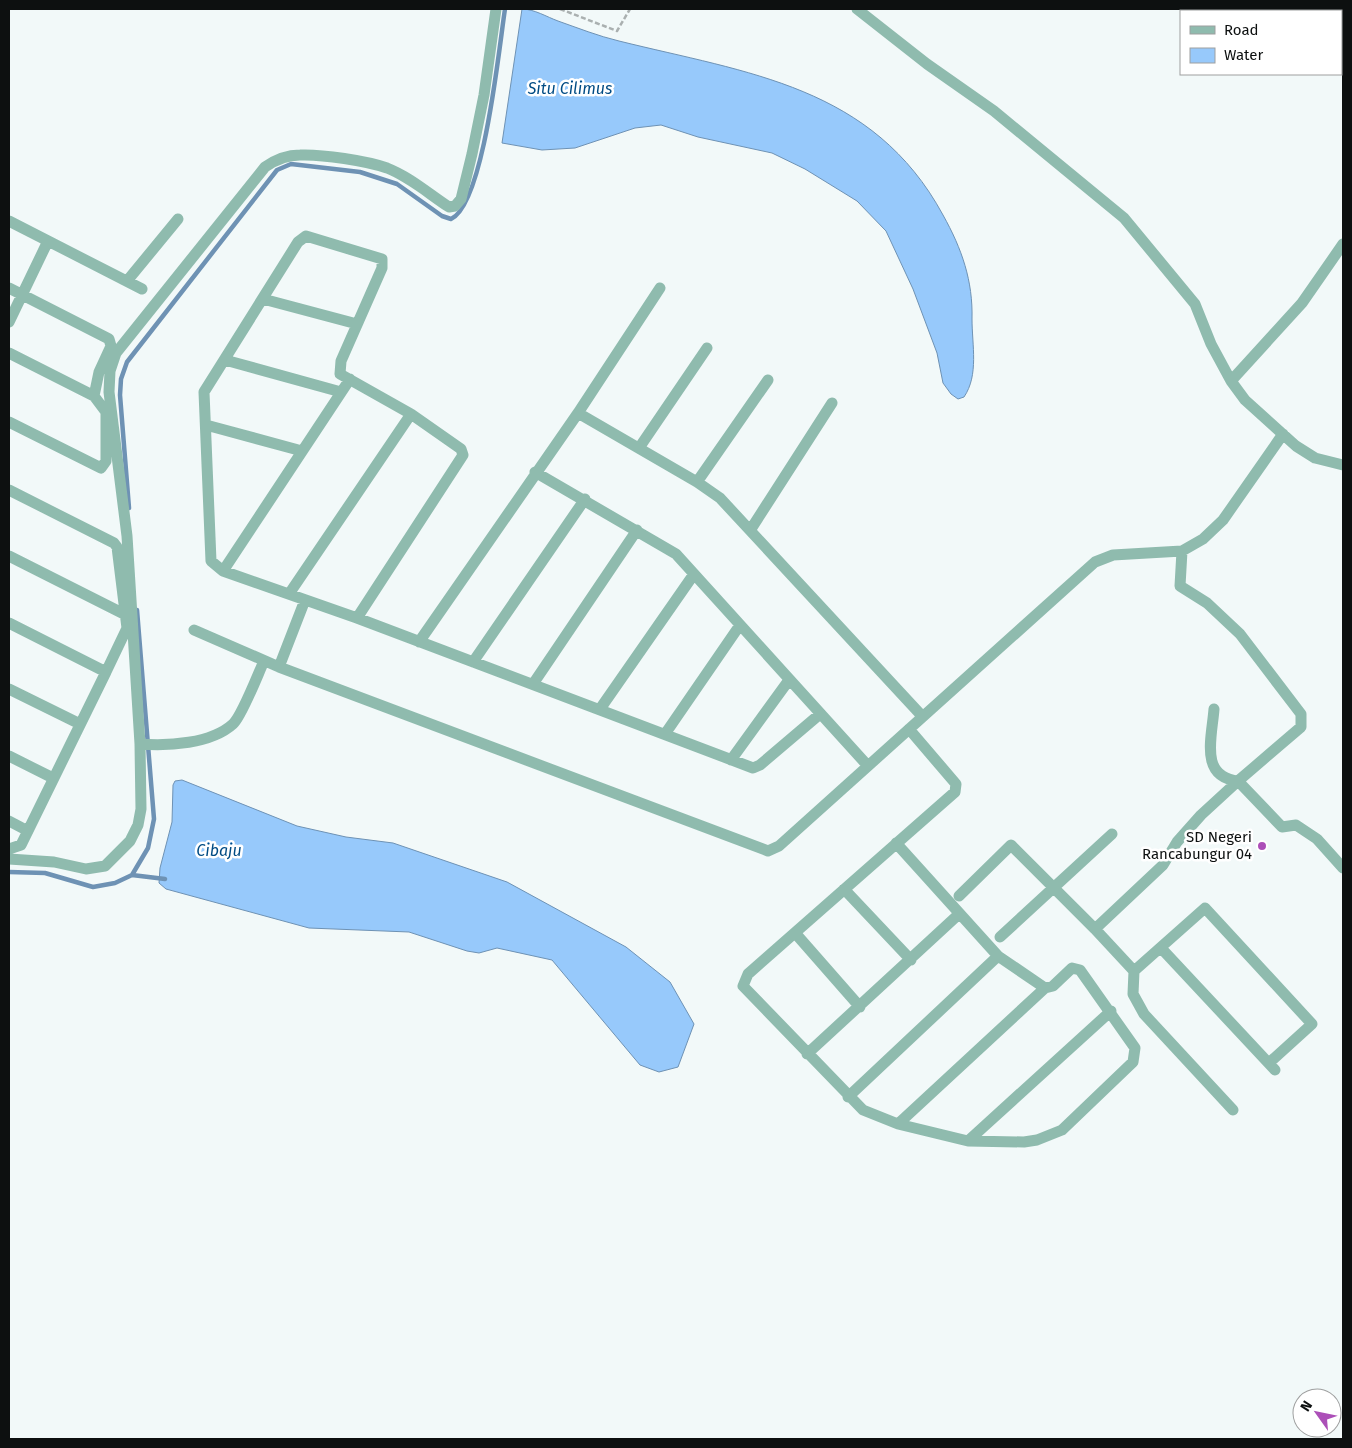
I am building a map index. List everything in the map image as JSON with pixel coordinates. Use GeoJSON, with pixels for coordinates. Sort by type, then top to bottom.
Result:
{"type":"FeatureCollection","features":[{"type":"Feature","properties":{"kind":"street"},"geometry":{"type":"LineString","coordinates":[[9,859],[54,862],[86,869],[105,866],[130,840],[138,825],[141,809],[140,744],[127,536],[109,392],[110,372],[116,353],[265,167],[277,159],[300,154],[353,161],[387,168],[405,177],[449,207],[455,206],[461,198],[474,146],[484,95],[496,9]]}},
{"type":"Feature","properties":{"kind":"street"},"geometry":{"type":"LineString","coordinates":[[857,9],[927,64],[994,111],[1124,218],[1195,304],[1211,344],[1231,381],[1245,400],[1296,446],[1315,458],[1343,465]]}},
{"type":"Feature","properties":{"kind":"street"},"geometry":{"type":"LineString","coordinates":[[127,281],[178,219]]}},
{"type":"Feature","properties":{"kind":"street"},"geometry":{"type":"LineString","coordinates":[[9,221],[142,289]]}},
{"type":"Feature","properties":{"kind":"street"},"geometry":{"type":"LineString","coordinates":[[357,618],[463,455],[461,448],[411,414],[340,374],[341,361],[382,268],[382,258],[306,236],[298,242],[204,392],[211,561],[223,571],[357,618],[753,768],[760,765],[820,714]]}},
{"type":"Feature","properties":{"kind":"street"},"geometry":{"type":"LineString","coordinates":[[9,322],[48,241]]}},
{"type":"Feature","properties":{"kind":"street"},"geometry":{"type":"LineString","coordinates":[[1231,381],[1302,303],[1343,244]]}},
{"type":"Feature","properties":{"kind":"street"},"geometry":{"type":"LineString","coordinates":[[9,288],[109,339],[111,346],[99,372],[94,396]]}},
{"type":"Feature","properties":{"kind":"street"},"geometry":{"type":"LineString","coordinates":[[419,642],[578,412],[660,288]]}},
{"type":"Feature","properties":{"kind":"street"},"geometry":{"type":"LineString","coordinates":[[263,299],[357,324]]}},
{"type":"Feature","properties":{"kind":"street"},"geometry":{"type":"LineString","coordinates":[[639,448],[707,348]]}},
{"type":"Feature","properties":{"kind":"street"},"geometry":{"type":"LineString","coordinates":[[9,353],[94,396],[106,412],[106,461],[101,468],[9,422]]}},
{"type":"Feature","properties":{"kind":"street"},"geometry":{"type":"LineString","coordinates":[[225,360],[341,392]]}},
{"type":"Feature","properties":{"kind":"street"},"geometry":{"type":"LineString","coordinates":[[223,571],[350,379]]}},
{"type":"Feature","properties":{"kind":"street"},"geometry":{"type":"LineString","coordinates":[[698,482],[768,380]]}},
{"type":"Feature","properties":{"kind":"street"},"geometry":{"type":"LineString","coordinates":[[751,529],[832,403]]}},
{"type":"Feature","properties":{"kind":"street"},"geometry":{"type":"LineString","coordinates":[[578,412],[698,482],[720,498],[751,529],[922,716]]}},
{"type":"Feature","properties":{"kind":"street"},"geometry":{"type":"LineString","coordinates":[[289,594],[411,414]]}},
{"type":"Feature","properties":{"kind":"street"},"geometry":{"type":"LineString","coordinates":[[206,425],[302,451]]}},
{"type":"Feature","properties":{"kind":"street"},"geometry":{"type":"LineString","coordinates":[[194,630],[279,667],[768,851],[779,846],[1095,562],[1113,555],[1182,550],[1204,539],[1223,520],[1283,434]]}},
{"type":"Feature","properties":{"kind":"street"},"geometry":{"type":"LineString","coordinates":[[535,472],[585,499],[676,554],[868,766]]}},
{"type":"Feature","properties":{"kind":"street"},"geometry":{"type":"LineString","coordinates":[[9,490],[114,543],[117,547],[127,628],[21,845],[9,848]]}},
{"type":"Feature","properties":{"kind":"street"},"geometry":{"type":"LineString","coordinates":[[473,662],[585,499]]}},
{"type":"Feature","properties":{"kind":"street"},"geometry":{"type":"LineString","coordinates":[[532,684],[637,530]]}},
{"type":"Feature","properties":{"kind":"street"},"geometry":{"type":"LineString","coordinates":[[1095,929],[1163,865],[1177,842],[1201,815],[1301,727],[1301,714],[1240,634],[1208,603],[1180,586],[1182,550]]}},
{"type":"Feature","properties":{"kind":"street"},"geometry":{"type":"LineString","coordinates":[[9,556],[126,615]]}},
{"type":"Feature","properties":{"kind":"street"},"geometry":{"type":"LineString","coordinates":[[600,709],[694,574]]}},
{"type":"Feature","properties":{"kind":"street"},"geometry":{"type":"LineString","coordinates":[[279,667],[305,600]]}},
{"type":"Feature","properties":{"kind":"street"},"geometry":{"type":"LineString","coordinates":[[9,623],[106,672]]}},
{"type":"Feature","properties":{"kind":"street"},"geometry":{"type":"LineString","coordinates":[[665,734],[740,625]]}},
{"type":"Feature","properties":{"kind":"street"},"geometry":{"type":"LineString","coordinates":[[140,744],[168,746],[222,732],[235,723],[264,661]]}},
{"type":"Feature","properties":{"kind":"street"},"geometry":{"type":"LineString","coordinates":[[731,760],[789,680]]}},
{"type":"Feature","properties":{"kind":"street"},"geometry":{"type":"LineString","coordinates":[[9,689],[80,724]]}},
{"type":"Feature","properties":{"kind":"street"},"geometry":{"type":"LineString","coordinates":[[1214,709],[1210,757],[1213,768],[1226,779],[1238,781],[1282,826],[1296,825],[1317,839],[1343,868]]}},
{"type":"Feature","properties":{"kind":"street"},"geometry":{"type":"LineString","coordinates":[[898,1124],[1046,988],[1053,986],[1072,968],[1080,970],[1111,1011],[1135,1048],[1133,1062],[1062,1130],[1037,1140],[1024,1142],[968,1141],[898,1124],[863,1110],[848,1097],[744,986],[748,974],[796,934],[955,792],[956,784],[908,729]]}},
{"type":"Feature","properties":{"kind":"street"},"geometry":{"type":"LineString","coordinates":[[9,756],[53,778]]}},
{"type":"Feature","properties":{"kind":"street"},"geometry":{"type":"LineString","coordinates":[[9,821],[28,831]]}},
{"type":"Feature","properties":{"kind":"street"},"geometry":{"type":"LineString","coordinates":[[1000,937],[1112,834]]}},
{"type":"Feature","properties":{"kind":"street"},"geometry":{"type":"LineString","coordinates":[[896,843],[998,956],[1046,988]]}},
{"type":"Feature","properties":{"kind":"street"},"geometry":{"type":"LineString","coordinates":[[959,896],[1010,845],[1095,929],[1134,971],[1133,994],[1144,1014],[1233,1110]]}},
{"type":"Feature","properties":{"kind":"street"},"geometry":{"type":"LineString","coordinates":[[844,890],[911,960]]}},
{"type":"Feature","properties":{"kind":"street"},"geometry":{"type":"LineString","coordinates":[[1134,971],[1205,908],[1312,1024],[1272,1066],[1161,948]]}},
{"type":"Feature","properties":{"kind":"street"},"geometry":{"type":"LineString","coordinates":[[807,1054],[959,914]]}},
{"type":"Feature","properties":{"kind":"street"},"geometry":{"type":"LineString","coordinates":[[796,934],[860,1007]]}},
{"type":"Feature","properties":{"kind":"street"},"geometry":{"type":"LineString","coordinates":[[848,1097],[998,956]]}},
{"type":"Feature","properties":{"kind":"street"},"geometry":{"type":"LineString","coordinates":[[968,1141],[1111,1011]]}},
{"type":"Feature","properties":{"kind":"path"},"geometry":{"type":"LineString","coordinates":[[560,9],[617,31],[630,9]]}},
{"type":"Feature","properties":{"kind":"water","name":"Situ Cilimus"},"geometry":{"type":"Polygon","coordinates":[[[522,9],[536,12],[603,37],[760,76],[803,92],[844,112],[881,138],[914,172],[943,215],[961,253],[971,292],[974,360],[972,379],[964,397],[958,399],[951,394],[943,383],[937,353],[913,289],[886,231],[857,201],[805,169],[772,153],[698,137],[661,125],[635,128],[575,148],[542,150],[502,143],[522,9]]]}},
{"type":"Feature","properties":{"kind":"water","name":"Cibaju"},"geometry":{"type":"Polygon","coordinates":[[[182,780],[297,826],[346,837],[393,843],[507,882],[626,947],[670,982],[694,1024],[678,1067],[659,1072],[640,1065],[552,960],[497,948],[479,953],[467,951],[409,932],[309,928],[166,889],[159,883],[160,868],[172,822],[173,785],[175,781],[182,780]]]}},
{"type":"Feature","properties":{"kind":"waterway"},"geometry":{"type":"LineString","coordinates":[[129,508],[120,395],[121,379],[127,362],[277,170],[291,164],[360,172],[397,184],[442,216],[451,219],[463,207],[473,185],[481,156],[494,88],[505,9]]}},
{"type":"Feature","properties":{"kind":"waterway"},"geometry":{"type":"LineString","coordinates":[[9,872],[45,873],[93,887],[115,883],[132,875],[148,848],[154,819],[137,610]]}},
{"type":"Feature","properties":{"kind":"waterway"},"geometry":{"type":"LineString","coordinates":[[132,875],[165,879]]}},
{"type":"Feature","properties":{"kind":"place","name":"SD Negeri Rancabungur 04"},"geometry":{"type":"Point","coordinates":[1262,846]}}]}
